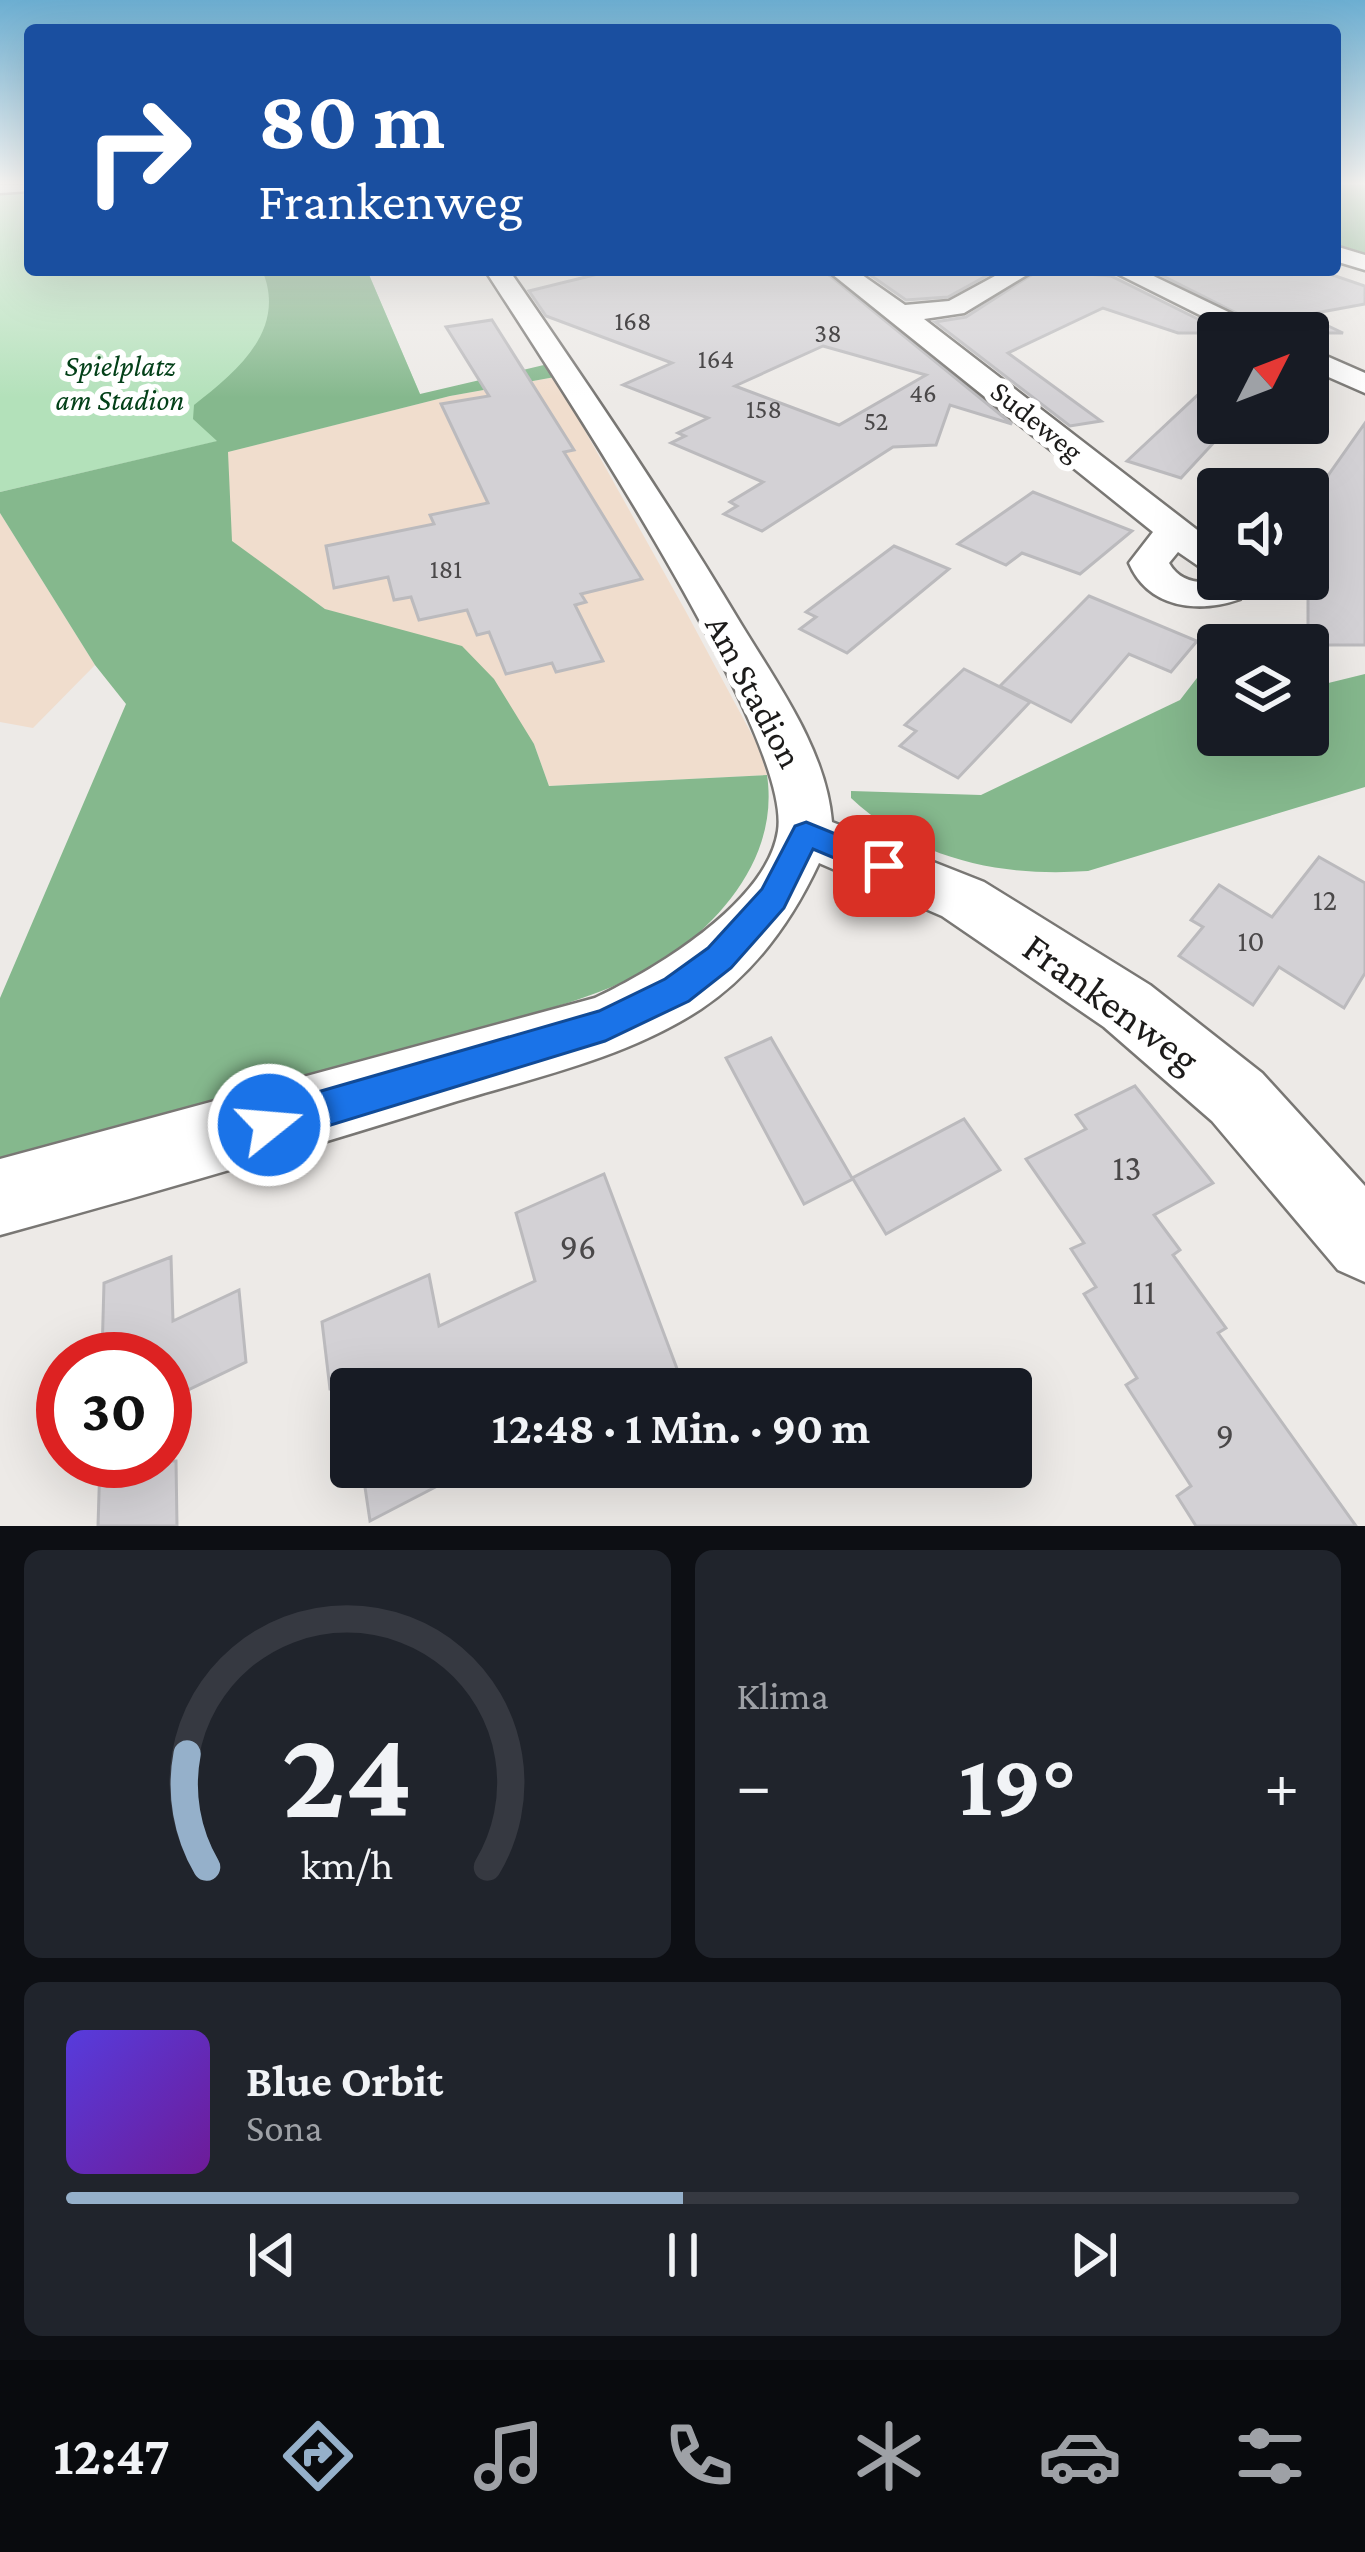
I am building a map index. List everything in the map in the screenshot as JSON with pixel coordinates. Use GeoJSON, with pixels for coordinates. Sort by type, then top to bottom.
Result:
{"type":"FeatureCollection","features":[{"type":"Feature","properties":{"kind":"street","name":"Am Stadion"},"geometry":{"type":"LineString","coordinates":[[500,276],[638,482],[755,685],[802,782],[806,834]]}},
{"type":"Feature","properties":{"kind":"street","name":"Sudeweg"},"geometry":{"type":"LineString","coordinates":[[848,276],[901,313],[1197,549]]}},
{"type":"Feature","properties":{"kind":"street"},"geometry":{"type":"LineString","coordinates":[[901,313],[955,308],[1011,276]]}},
{"type":"Feature","properties":{"kind":"street"},"geometry":{"type":"LineString","coordinates":[[1135,276],[1213,312]]}},
{"type":"Feature","properties":{"kind":"street"},"geometry":{"type":"LineString","coordinates":[[1329,367],[1365,384]]}},
{"type":"Feature","properties":{"kind":"street"},"geometry":{"type":"LineString","coordinates":[[1174,531],[1149,563],[1160,581],[1197,594]]}},
{"type":"Feature","properties":{"kind":"street"},"geometry":{"type":"LineString","coordinates":[[0,1197],[227,1138],[605,1025],[677,990],[720,958],[773,898],[806,834]]}},
{"type":"Feature","properties":{"kind":"street","name":"Frankenweg"},"geometry":{"type":"LineString","coordinates":[[806,834],[963,899],[1127,1006],[1237,1097],[1365,1243]]}},
{"type":"Feature","properties":{"kind":"shaded area"},"geometry":{"type":"Polygon","coordinates":[[[555,377],[758,746],[767,775],[549,786],[534,744],[388,630],[325,609],[231,541],[227,452],[450,396],[555,377]]]}},
{"type":"Feature","properties":{"kind":"shaded area"},"geometry":{"type":"Polygon","coordinates":[[[0,513],[95,665],[33,728],[0,722],[0,513]]]}},
{"type":"Feature","properties":{"kind":"green space","name":"Spielplatz am Stadion"},"geometry":{"type":"Polygon","coordinates":[[[0,256],[24,256],[24,276],[370,276],[420,394],[0,492],[0,256]]]}},
{"type":"Feature","properties":{"kind":"green space"},"geometry":{"type":"Polygon","coordinates":[[[264,276],[370,276],[420,394],[548,364],[555,377],[450,396],[228,452],[232,541],[325,609],[462,646],[494,679],[534,744],[549,786],[767,775],[769,802],[758,852],[733,896],[697,934],[651,968],[596,993],[226,1103],[0,1158],[0,998],[126,704],[95,665],[0,513],[0,492],[217,441],[193,419],[194,405],[254,348],[268,312],[264,276]]]}},
{"type":"Feature","properties":{"kind":"green space"},"geometry":{"type":"Polygon","coordinates":[[[1365,674],[1365,787],[1088,871],[1055,872],[992,867],[932,850],[877,819],[851,798],[851,791],[981,795],[1180,700],[1197,678],[1197,756],[1329,756],[1329,683],[1365,674]]]}},
{"type":"Feature","properties":{"kind":"building"},"geometry":{"type":"Polygon","coordinates":[[[590,276],[830,276],[1012,424],[950,405],[936,445],[893,447],[762,531],[724,514],[737,506],[730,502],[763,482],[671,443],[685,436],[678,433],[708,418],[623,385],[672,363],[546,316],[529,291],[590,276]],[[823,346],[735,386],[839,425],[926,375],[823,346]]]}},
{"type":"Feature","properties":{"kind":"building"},"geometry":{"type":"Polygon","coordinates":[[[872,276],[986,276],[948,297],[906,300],[872,276]]]}},
{"type":"Feature","properties":{"kind":"building"},"geometry":{"type":"Polygon","coordinates":[[[1030,276],[1111,276],[1197,319],[1197,333],[1178,333],[1103,308],[1008,353],[1101,421],[1070,426],[935,322],[966,317],[1030,276]]]}},
{"type":"Feature","properties":{"kind":"building"},"geometry":{"type":"Polygon","coordinates":[[[1163,276],[1336,276],[1365,286],[1365,304],[1321,312],[1234,312],[1163,276]]]}},
{"type":"Feature","properties":{"kind":"building"},"geometry":{"type":"Polygon","coordinates":[[[492,320],[574,450],[564,452],[642,579],[581,594],[586,602],[575,605],[603,661],[556,672],[552,663],[506,674],[489,632],[477,635],[467,610],[419,620],[411,597],[394,600],[388,577],[334,588],[326,546],[434,524],[430,515],[488,503],[441,404],[489,396],[446,327],[492,320]]]}},
{"type":"Feature","properties":{"kind":"building"},"geometry":{"type":"Polygon","coordinates":[[[1197,396],[1197,444],[1212,444],[1181,478],[1127,461],[1197,396]]]}},
{"type":"Feature","properties":{"kind":"building"},"geometry":{"type":"Polygon","coordinates":[[[1365,423],[1365,645],[1329,645],[1329,624],[1308,624],[1308,600],[1329,600],[1329,474],[1365,423]]]}},
{"type":"Feature","properties":{"kind":"building"},"geometry":{"type":"Polygon","coordinates":[[[1033,492],[1132,531],[1080,574],[1022,553],[1006,565],[958,544],[1033,492]]]}},
{"type":"Feature","properties":{"kind":"building"},"geometry":{"type":"Polygon","coordinates":[[[894,546],[949,569],[847,653],[800,629],[816,617],[806,612],[894,546]]]}},
{"type":"Feature","properties":{"kind":"building"},"geometry":{"type":"Polygon","coordinates":[[[1089,596],[1197,641],[1171,672],[1129,654],[1071,722],[1000,686],[1089,596]]]}},
{"type":"Feature","properties":{"kind":"building"},"geometry":{"type":"Polygon","coordinates":[[[964,669],[1030,702],[958,778],[900,746],[916,731],[905,725],[964,669]]]}},
{"type":"Feature","properties":{"kind":"building"},"geometry":{"type":"Polygon","coordinates":[[[1319,857],[1365,883],[1365,973],[1344,1008],[1279,967],[1253,1005],[1179,956],[1203,927],[1191,920],[1219,885],[1272,917],[1319,857]]]}},
{"type":"Feature","properties":{"kind":"building"},"geometry":{"type":"Polygon","coordinates":[[[771,1038],[852,1178],[964,1119],[1000,1170],[886,1234],[853,1179],[804,1204],[726,1058],[771,1038]]]}},
{"type":"Feature","properties":{"kind":"building"},"geometry":{"type":"Polygon","coordinates":[[[1135,1086],[1213,1183],[1154,1215],[1180,1250],[1173,1255],[1226,1328],[1218,1333],[1356,1526],[1196,1526],[1177,1496],[1191,1486],[1126,1385],[1137,1378],[1084,1294],[1096,1287],[1071,1249],[1084,1243],[1026,1159],[1086,1129],[1076,1115],[1135,1086]]]}},
{"type":"Feature","properties":{"kind":"building"},"geometry":{"type":"Polygon","coordinates":[[[604,1174],[677,1368],[330,1368],[330,1389],[322,1322],[429,1275],[439,1326],[535,1281],[516,1213],[604,1174]]]}},
{"type":"Feature","properties":{"kind":"building"},"geometry":{"type":"Polygon","coordinates":[[[171,1257],[173,1321],[239,1290],[246,1362],[192,1388],[192,1332],[103,1332],[104,1283],[171,1257]]]}},
{"type":"Feature","properties":{"kind":"building"},"geometry":{"type":"Polygon","coordinates":[[[99,1488],[176,1488],[177,1526],[98,1526],[99,1488]]]}},
{"type":"Feature","properties":{"kind":"building"},"geometry":{"type":"Polygon","coordinates":[[[365,1488],[434,1488],[370,1521],[365,1488]]]}},
{"type":"Feature","properties":{"kind":"route"},"geometry":{"type":"LineString","coordinates":[[269,1125],[605,1025],[677,990],[720,958],[773,898],[806,834],[884,866]]}}]}
